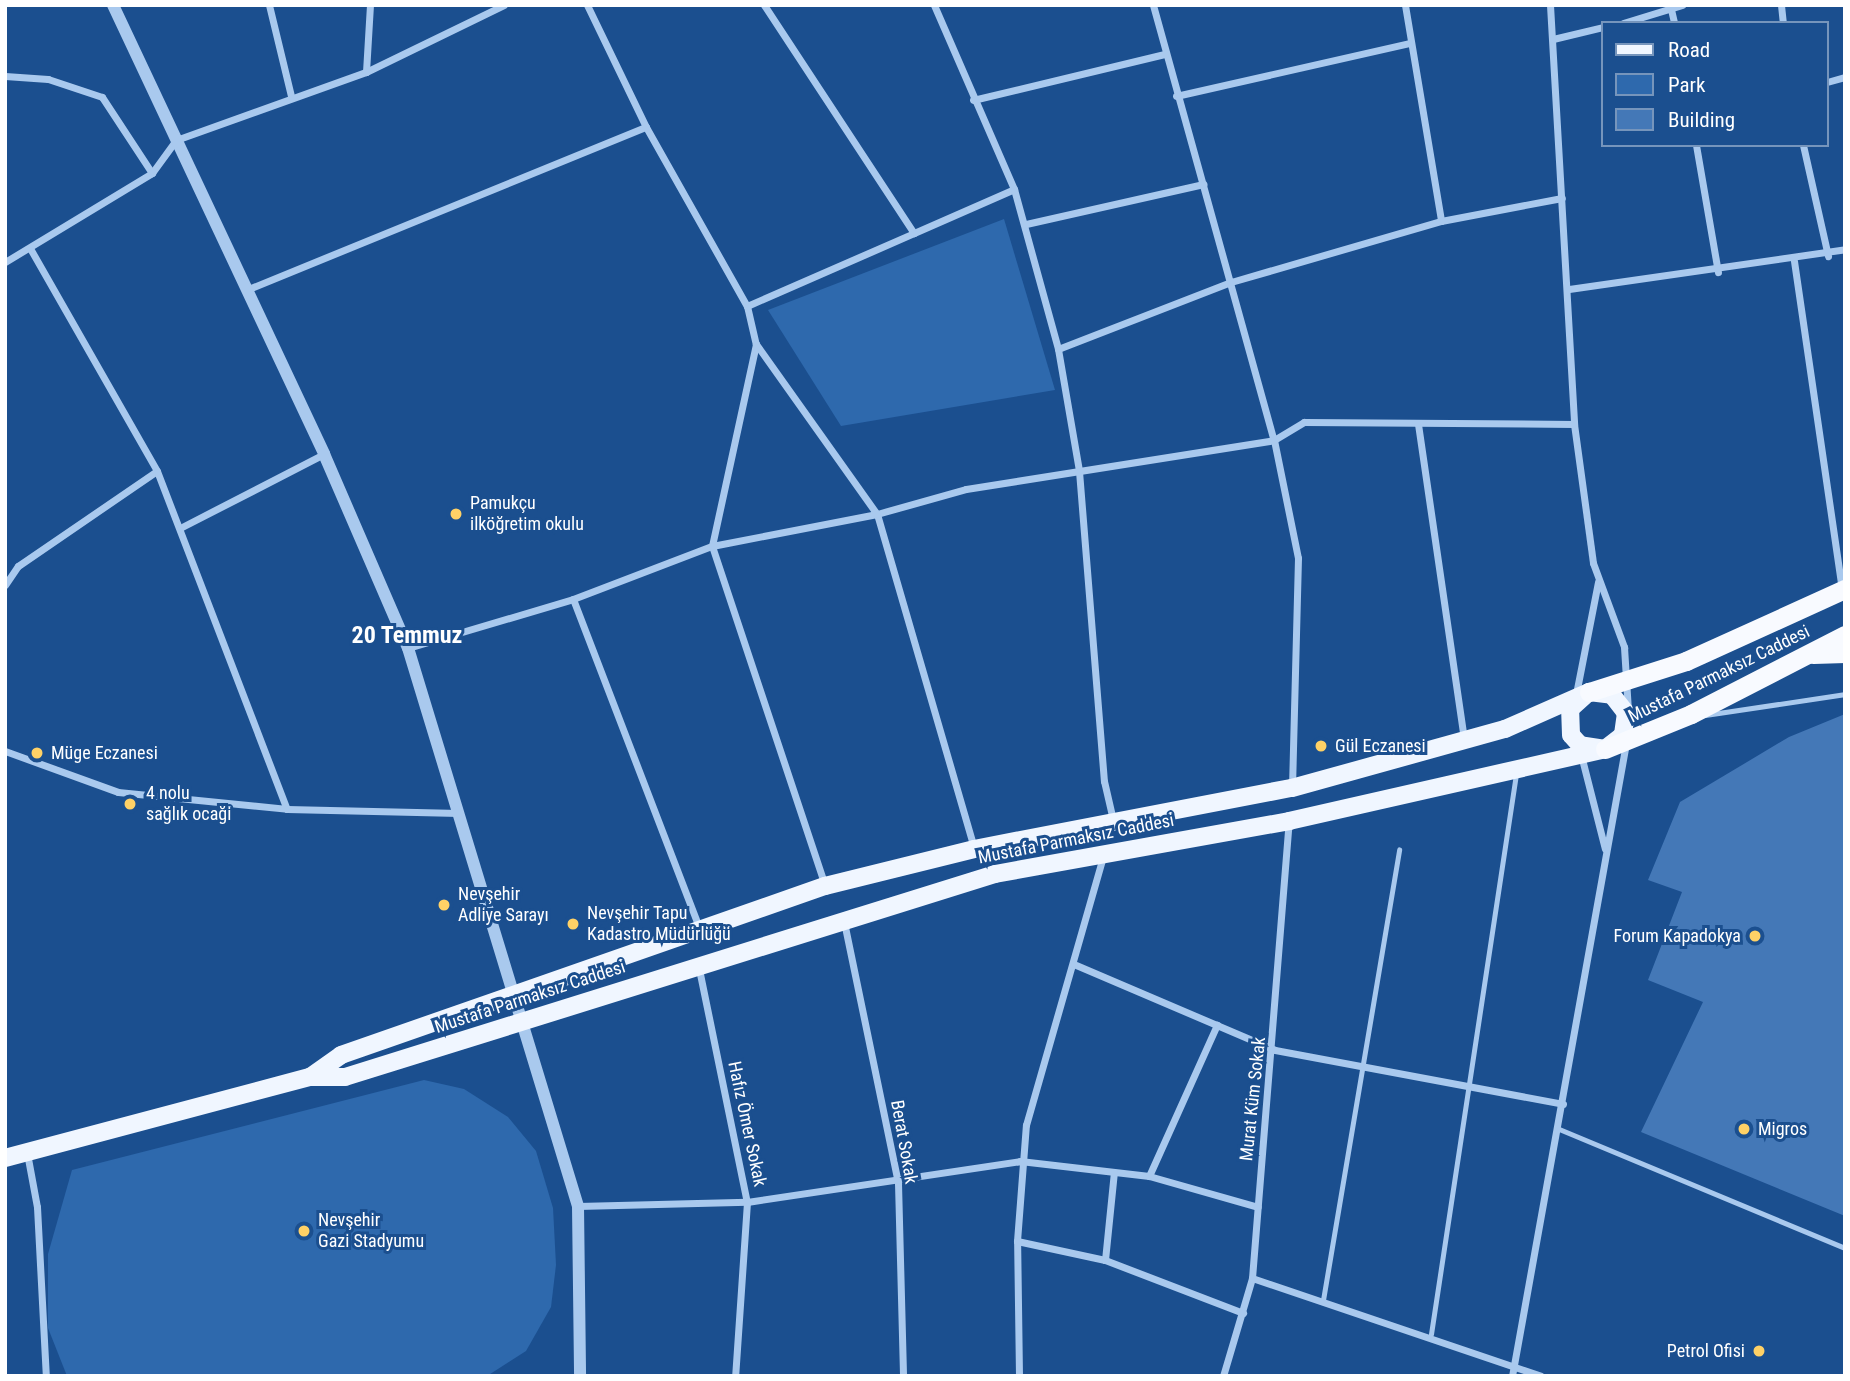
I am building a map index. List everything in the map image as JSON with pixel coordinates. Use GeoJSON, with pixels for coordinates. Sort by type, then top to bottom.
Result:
{"type":"FeatureCollection","features":[{"type":"Feature","properties":{"kind":"highway"},"geometry":{"type":"LineString","coordinates":[[1578,700],[1630,681],[1844,589]]}},
{"type":"Feature","properties":{"kind":"highway","name":"Mustafa Parmaksız Caddesi"},"geometry":{"type":"LineString","coordinates":[[1605,749],[1627,733],[1691,714],[1845,635]]}},
{"type":"Feature","properties":{"kind":"highway"},"geometry":{"type":"LineString","coordinates":[[1809,654],[1845,653]]}},
{"type":"Feature","properties":{"kind":"main road","name":"Mustafa Parmaksız Caddesi"},"geometry":{"type":"LineString","coordinates":[[310,1077],[341,1055],[516,995],[699,927],[825,887],[974,849],[1292,788],[1464,742],[1578,700]]}},
{"type":"Feature","properties":{"kind":"main road"},"geometry":{"type":"LineString","coordinates":[[1605,749],[1592,750],[1571,734],[1578,700],[1621,702],[1627,733]]}},
{"type":"Feature","properties":{"kind":"main road","name":"Mustafa Parmaksız Caddesi"},"geometry":{"type":"LineString","coordinates":[[5,1158],[310,1077],[345,1077],[525,1024],[698,964],[843,918],[995,874],[1289,821],[1605,749]]}},
{"type":"Feature","properties":{"kind":"street"},"geometry":{"type":"LineString","coordinates":[[113,5],[324,454],[408,648],[579,1206],[580,1376]]}},
{"type":"Feature","properties":{"kind":"street"},"geometry":{"type":"LineString","coordinates":[[269,5],[292,96]]}},
{"type":"Feature","properties":{"kind":"street"},"geometry":{"type":"LineString","coordinates":[[366,72],[370,5]]}},
{"type":"Feature","properties":{"kind":"street"},"geometry":{"type":"LineString","coordinates":[[5,262],[31,250],[152,173],[176,140],[292,96],[366,72],[504,5]]}},
{"type":"Feature","properties":{"kind":"street"},"geometry":{"type":"LineString","coordinates":[[587,5],[646,127],[747,306],[756,344],[877,514],[974,849]]}},
{"type":"Feature","properties":{"kind":"street"},"geometry":{"type":"LineString","coordinates":[[764,5],[914,233]]}},
{"type":"Feature","properties":{"kind":"street"},"geometry":{"type":"LineString","coordinates":[[934,5],[973,100],[1014,189],[1026,224],[1058,349],[1079,471],[1104,780],[1113,821]]}},
{"type":"Feature","properties":{"kind":"street"},"geometry":{"type":"LineString","coordinates":[[1153,5],[1176,96],[1204,184],[1274,440],[1298,558],[1292,788]]}},
{"type":"Feature","properties":{"kind":"street"},"geometry":{"type":"LineString","coordinates":[[1405,5],[1409,43],[1441,221]]}},
{"type":"Feature","properties":{"kind":"street"},"geometry":{"type":"LineString","coordinates":[[1512,1376],[1516,1367],[1559,1129],[1627,733],[1630,681],[1624,647],[1598,582],[1574,424],[1569,289],[1550,5]]}},
{"type":"Feature","properties":{"kind":"street"},"geometry":{"type":"LineString","coordinates":[[1629,21],[1682,5]]}},
{"type":"Feature","properties":{"kind":"street"},"geometry":{"type":"LineString","coordinates":[[1553,39],[1602,27]]}},
{"type":"Feature","properties":{"kind":"street"},"geometry":{"type":"LineString","coordinates":[[1176,96],[1409,43]]}},
{"type":"Feature","properties":{"kind":"street"},"geometry":{"type":"LineString","coordinates":[[973,100],[1165,54]]}},
{"type":"Feature","properties":{"kind":"street"},"geometry":{"type":"LineString","coordinates":[[5,76],[48,79],[102,97],[152,173]]}},
{"type":"Feature","properties":{"kind":"street"},"geometry":{"type":"LineString","coordinates":[[246,289],[646,127]]}},
{"type":"Feature","properties":{"kind":"street"},"geometry":{"type":"LineString","coordinates":[[1696,147],[1718,272]]}},
{"type":"Feature","properties":{"kind":"street"},"geometry":{"type":"LineString","coordinates":[[1803,147],[1828,256]]}},
{"type":"Feature","properties":{"kind":"street"},"geometry":{"type":"LineString","coordinates":[[1026,224],[1204,184]]}},
{"type":"Feature","properties":{"kind":"street"},"geometry":{"type":"LineString","coordinates":[[747,306],[1014,189]]}},
{"type":"Feature","properties":{"kind":"street"},"geometry":{"type":"LineString","coordinates":[[1058,349],[1231,282],[1441,221],[1562,198]]}},
{"type":"Feature","properties":{"kind":"street"},"geometry":{"type":"LineString","coordinates":[[1569,289],[1794,261],[1828,256],[1845,249]]}},
{"type":"Feature","properties":{"kind":"street"},"geometry":{"type":"LineString","coordinates":[[31,250],[157,471],[287,809]]}},
{"type":"Feature","properties":{"kind":"street"},"geometry":{"type":"LineString","coordinates":[[1794,261],[1844,589]]}},
{"type":"Feature","properties":{"kind":"street"},"geometry":{"type":"LineString","coordinates":[[756,344],[712,546],[825,887]]}},
{"type":"Feature","properties":{"kind":"street"},"geometry":{"type":"LineString","coordinates":[[408,648],[573,599],[712,546],[877,514],[967,489],[1274,440],[1304,422],[1574,424]]}},
{"type":"Feature","properties":{"kind":"street"},"geometry":{"type":"LineString","coordinates":[[1418,424],[1464,742]]}},
{"type":"Feature","properties":{"kind":"street"},"geometry":{"type":"LineString","coordinates":[[180,528],[324,454]]}},
{"type":"Feature","properties":{"kind":"street"},"geometry":{"type":"LineString","coordinates":[[5,585],[18,566],[157,471]]}},
{"type":"Feature","properties":{"kind":"street"},"geometry":{"type":"LineString","coordinates":[[1578,700],[1598,582]]}},
{"type":"Feature","properties":{"kind":"street"},"geometry":{"type":"LineString","coordinates":[[573,599],[699,927]]}},
{"type":"Feature","properties":{"kind":"street"},"geometry":{"type":"LineString","coordinates":[[1571,734],[1581,756],[1606,853]]}},
{"type":"Feature","properties":{"kind":"street"},"geometry":{"type":"LineString","coordinates":[[5,751],[118,792],[287,809],[459,813]]}},
{"type":"Feature","properties":{"kind":"street","name":"Murat Küm Sokak"},"geometry":{"type":"LineString","coordinates":[[1223,1376],[1252,1278],[1275,1050],[1289,821]]}},
{"type":"Feature","properties":{"kind":"street"},"geometry":{"type":"LineString","coordinates":[[1019,1376],[1017,1241],[1020,1161],[1076,965],[1103,854]]}},
{"type":"Feature","properties":{"kind":"street","name":"Berat Sokak"},"geometry":{"type":"LineString","coordinates":[[843,918],[898,1183],[903,1376]]}},
{"type":"Feature","properties":{"kind":"street","name":"Hafız Ömer Sokak"},"geometry":{"type":"LineString","coordinates":[[698,964],[747,1202],[735,1376]]}},
{"type":"Feature","properties":{"kind":"street"},"geometry":{"type":"LineString","coordinates":[[1076,965],[1275,1050],[1563,1104]]}},
{"type":"Feature","properties":{"kind":"street"},"geometry":{"type":"LineString","coordinates":[[1149,1176],[1217,1025]]}},
{"type":"Feature","properties":{"kind":"street"},"geometry":{"type":"LineString","coordinates":[[27,1152],[37,1207],[46,1376]]}},
{"type":"Feature","properties":{"kind":"street"},"geometry":{"type":"LineString","coordinates":[[579,1206],[747,1202],[898,1183],[1020,1161],[1149,1176],[1258,1207]]}},
{"type":"Feature","properties":{"kind":"street"},"geometry":{"type":"LineString","coordinates":[[1105,1260],[1114,1172]]}},
{"type":"Feature","properties":{"kind":"street"},"geometry":{"type":"LineString","coordinates":[[1017,1241],[1105,1260],[1243,1313]]}},
{"type":"Feature","properties":{"kind":"street"},"geometry":{"type":"LineString","coordinates":[[1252,1278],[1431,1334],[1541,1376]]}},
{"type":"Feature","properties":{"kind":"lane"},"geometry":{"type":"LineString","coordinates":[[1691,714],[1722,716],[1845,694]]}},
{"type":"Feature","properties":{"kind":"lane"},"geometry":{"type":"LineString","coordinates":[[1431,1334],[1472,1087],[1517,771]]}},
{"type":"Feature","properties":{"kind":"lane"},"geometry":{"type":"LineString","coordinates":[[1323,1300],[1399,849]]}},
{"type":"Feature","properties":{"kind":"lane"},"geometry":{"type":"LineString","coordinates":[[1559,1129],[1845,1248]]}},
{"type":"Feature","properties":{"kind":"green space"},"geometry":{"type":"Polygon","coordinates":[[[1004,219],[1055,390],[841,426],[768,310],[1004,219]]]}},
{"type":"Feature","properties":{"kind":"green space","name":"Nevşehir Gazi Stadyumu"},"geometry":{"type":"Polygon","coordinates":[[[424,1080],[464,1089],[508,1117],[536,1151],[553,1208],[556,1265],[551,1307],[526,1351],[487,1376],[67,1376],[48,1328],[48,1254],[72,1170],[424,1080]]]}},
{"type":"Feature","properties":{"kind":"building","name":"Forum Kapadokya"},"geometry":{"type":"Polygon","coordinates":[[[1845,714],[1845,1216],[1641,1132],[1703,1002],[1648,980],[1682,892],[1648,880],[1680,802],[1789,737],[1845,714]]]}},
{"type":"Feature","properties":{"kind":"place","name":"Pamukçu ilköğretim okulu"},"geometry":{"type":"Point","coordinates":[456,514]}},
{"type":"Feature","properties":{"kind":"place","name":"Gül Eczanesi"},"geometry":{"type":"Point","coordinates":[1321,746]}},
{"type":"Feature","properties":{"kind":"place","name":"Müge Eczanesi"},"geometry":{"type":"Point","coordinates":[37,753]}},
{"type":"Feature","properties":{"kind":"place","name":"4 nolu sağlık ocaği"},"geometry":{"type":"Point","coordinates":[130,804]}},
{"type":"Feature","properties":{"kind":"place","name":"Nevşehir Adliye Sarayı"},"geometry":{"type":"Point","coordinates":[444,905]}},
{"type":"Feature","properties":{"kind":"place","name":"Nevşehir Tapu Kadastro Müdürlüğü"},"geometry":{"type":"Point","coordinates":[573,924]}},
{"type":"Feature","properties":{"kind":"place","name":"Forum Kapadokya"},"geometry":{"type":"Point","coordinates":[1755,936]}},
{"type":"Feature","properties":{"kind":"place","name":"Migros"},"geometry":{"type":"Point","coordinates":[1744,1129]}},
{"type":"Feature","properties":{"kind":"place","name":"Nevşehir Gazi Stadyumu"},"geometry":{"type":"Point","coordinates":[304,1231]}},
{"type":"Feature","properties":{"kind":"place","name":"Petrol Ofisi"},"geometry":{"type":"Point","coordinates":[1759,1351]}},
{"type":"Feature","properties":{"kind":"district","name":"20 Temmuz"},"geometry":{"type":"Point","coordinates":[407,636]}}]}
